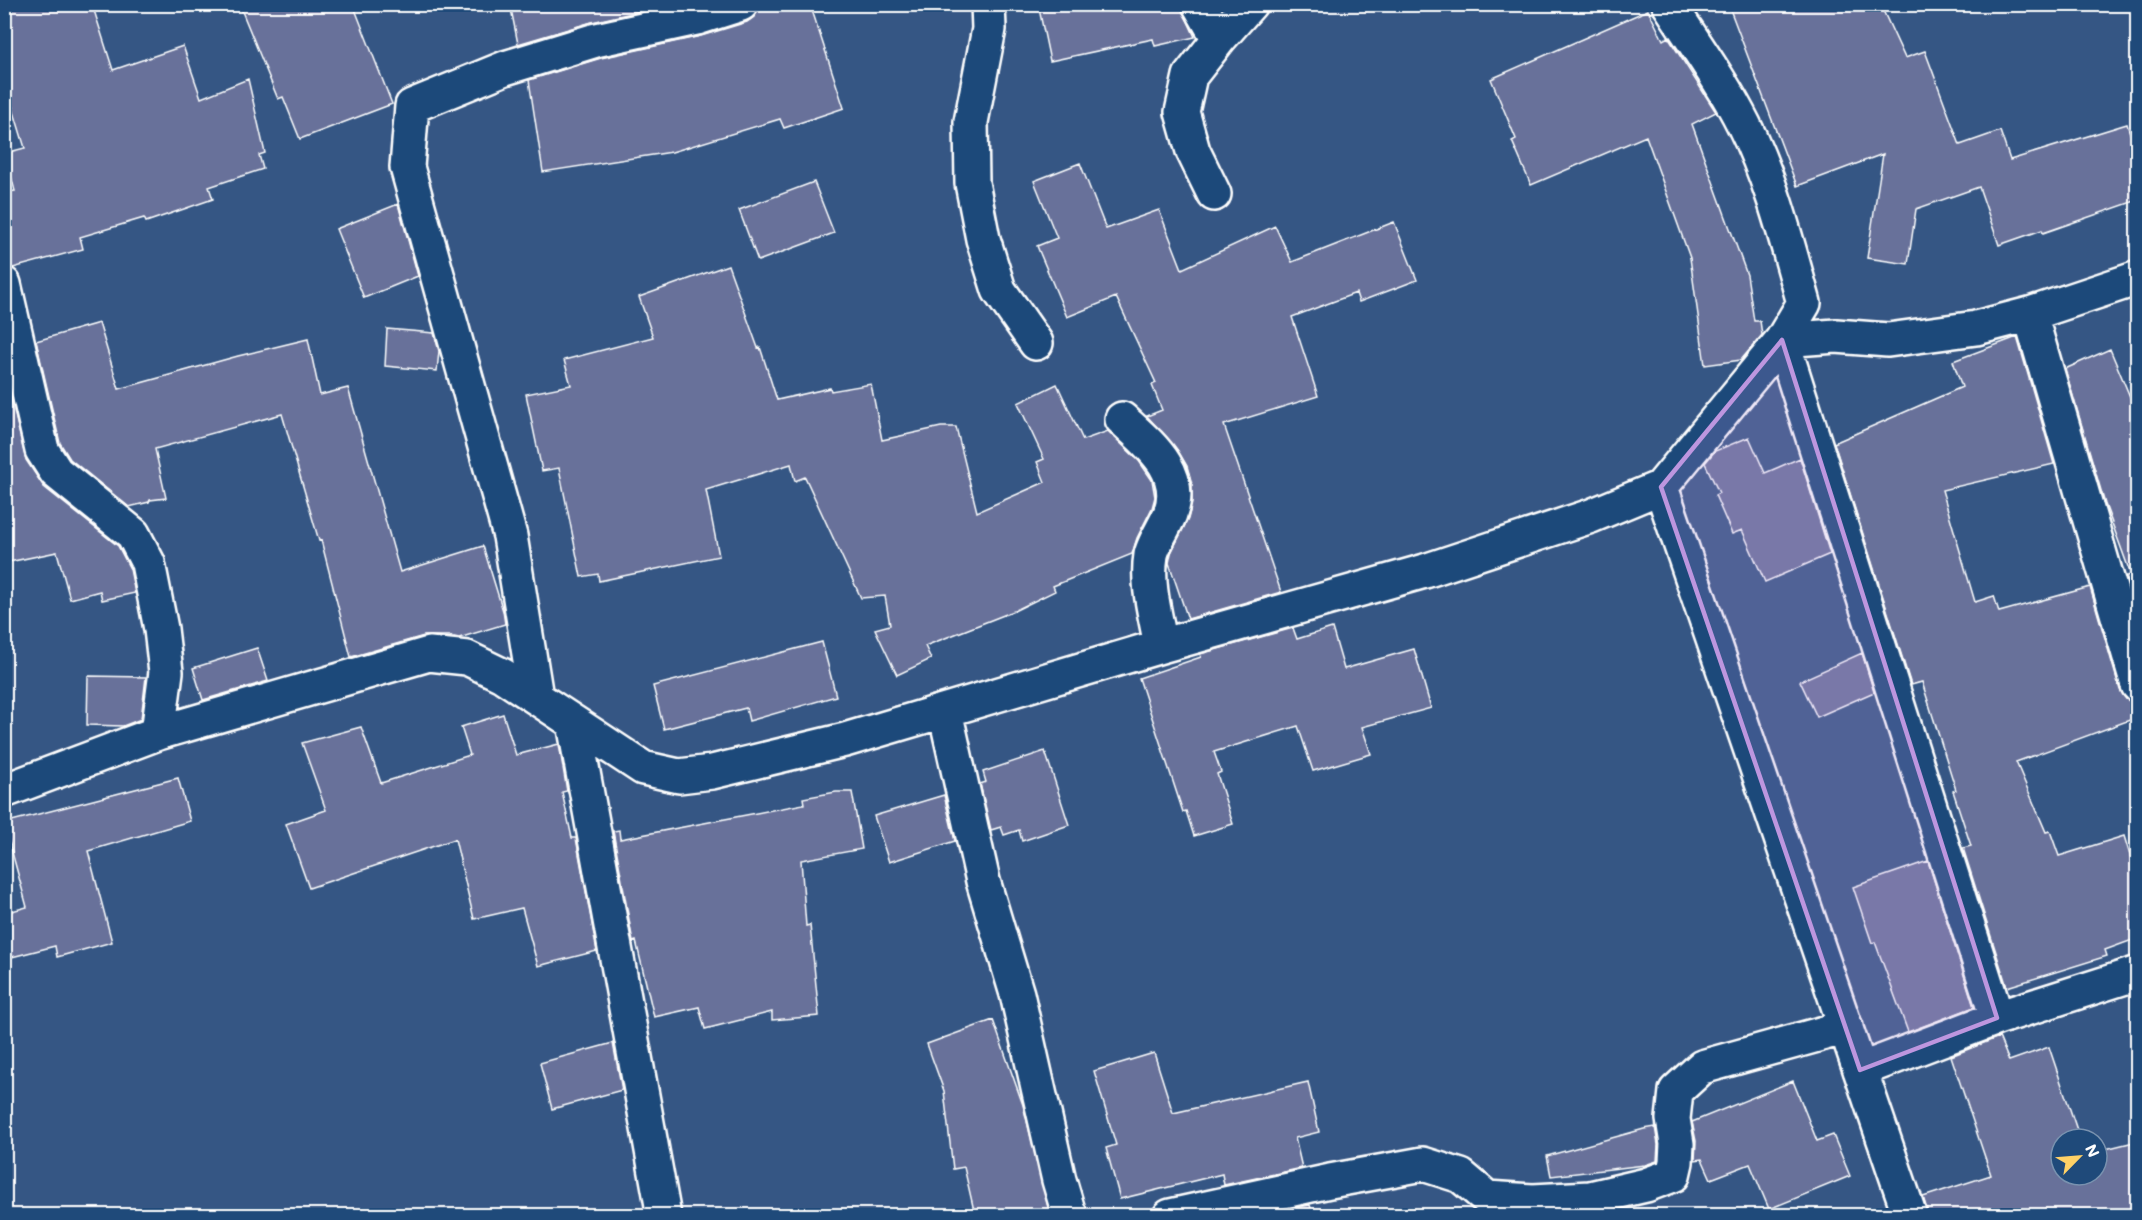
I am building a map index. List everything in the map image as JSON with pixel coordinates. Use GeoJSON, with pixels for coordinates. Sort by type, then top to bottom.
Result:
{"type":"FeatureCollection","features":[{"type":"Feature","properties":{"kind":"street"},"geometry":{"type":"LineString","coordinates":[[536,697],[510,536],[406,167],[412,106],[505,69],[596,40],[697,18],[741,4]]}},
{"type":"Feature","properties":{"kind":"street"},"geometry":{"type":"LineString","coordinates":[[988,4],[989,29],[971,122],[972,183],[983,239],[999,290],[1036,343]]}},
{"type":"Feature","properties":{"kind":"street"},"geometry":{"type":"LineString","coordinates":[[1199,4],[1219,39]]}},
{"type":"Feature","properties":{"kind":"street"},"geometry":{"type":"LineString","coordinates":[[1214,194],[1193,151],[1182,112],[1190,76],[1250,4]]}},
{"type":"Feature","properties":{"kind":"street"},"geometry":{"type":"LineString","coordinates":[[4,791],[158,733],[429,654],[467,658],[502,675],[643,768],[679,776],[712,772],[845,740],[1161,646],[1425,571],[1591,516],[1661,487],[1782,340],[1804,303],[1769,183],[1744,125],[1718,79],[1669,4]]}},
{"type":"Feature","properties":{"kind":"street"},"geometry":{"type":"LineString","coordinates":[[1782,340],[1836,336],[1888,340],[1976,328],[2030,314],[2138,278]]}},
{"type":"Feature","properties":{"kind":"street"},"geometry":{"type":"LineString","coordinates":[[4,284],[42,450],[56,472],[133,534],[148,563],[161,629],[166,672],[158,733]]}},
{"type":"Feature","properties":{"kind":"street"},"geometry":{"type":"LineString","coordinates":[[2030,314],[2138,685]]}},
{"type":"Feature","properties":{"kind":"street"},"geometry":{"type":"LineString","coordinates":[[1782,340],[1997,1018]]}},
{"type":"Feature","properties":{"kind":"street"},"geometry":{"type":"LineString","coordinates":[[1122,418],[1159,453],[1172,478],[1174,502],[1151,554],[1150,586],[1161,646]]}},
{"type":"Feature","properties":{"kind":"street"},"geometry":{"type":"LineString","coordinates":[[1661,487],[1910,1215]]}},
{"type":"Feature","properties":{"kind":"street"},"geometry":{"type":"LineString","coordinates":[[945,711],[983,881],[1017,994],[1059,1180],[1071,1215]]}},
{"type":"Feature","properties":{"kind":"street"},"geometry":{"type":"LineString","coordinates":[[574,723],[664,1215]]}},
{"type":"Feature","properties":{"kind":"street"},"geometry":{"type":"LineString","coordinates":[[1860,1070],[1997,1018],[2138,973]]}},
{"type":"Feature","properties":{"kind":"street"},"geometry":{"type":"LineString","coordinates":[[1170,1215],[1423,1164],[1461,1176],[1487,1198],[1533,1202],[1590,1198],[1646,1185],[1673,1175],[1677,1144],[1673,1119],[1676,1091],[1702,1067],[1846,1027]]}},
{"type":"Feature","properties":{"kind":"highlighted area"},"geometry":{"type":"Polygon","coordinates":[[[1782,340],[1997,1018],[1860,1070],[1661,487],[1782,340]]]}},
{"type":"Feature","properties":{"kind":"building"},"geometry":{"type":"Polygon","coordinates":[[[4,4],[92,4],[113,70],[183,46],[201,98],[248,79],[265,153],[259,155],[263,169],[209,187],[213,199],[146,222],[144,218],[80,237],[83,249],[13,268],[4,266],[4,192],[15,191],[5,153],[25,148],[4,79],[4,4]]]}},
{"type":"Feature","properties":{"kind":"building"},"geometry":{"type":"Polygon","coordinates":[[[239,4],[353,4],[392,104],[300,139],[283,97],[278,99],[239,4]]]}},
{"type":"Feature","properties":{"kind":"building"},"geometry":{"type":"Polygon","coordinates":[[[510,4],[671,4],[592,22],[518,44],[510,4]]]}},
{"type":"Feature","properties":{"kind":"building"},"geometry":{"type":"Polygon","coordinates":[[[759,4],[810,4],[844,108],[784,128],[780,119],[672,152],[543,172],[529,80],[601,58],[701,36],[747,22],[755,16],[759,4]]]}},
{"type":"Feature","properties":{"kind":"building"},"geometry":{"type":"Polygon","coordinates":[[[1038,4],[1180,4],[1195,37],[1155,46],[1153,39],[1050,61],[1038,4]]]}},
{"type":"Feature","properties":{"kind":"building"},"geometry":{"type":"Polygon","coordinates":[[[1728,4],[1880,4],[1905,58],[1925,51],[1960,145],[2000,131],[2010,160],[2127,124],[2138,158],[2138,200],[2043,233],[2042,230],[1999,245],[1979,187],[1916,209],[1908,264],[1867,258],[1883,154],[1797,186],[1728,4]]]}},
{"type":"Feature","properties":{"kind":"building"},"geometry":{"type":"Polygon","coordinates":[[[1648,10],[1663,40],[1668,37],[1716,112],[1692,124],[1747,275],[1754,321],[1760,321],[1762,335],[1741,360],[1705,365],[1690,258],[1646,136],[1531,185],[1512,141],[1516,139],[1491,79],[1648,10]]]}},
{"type":"Feature","properties":{"kind":"building"},"geometry":{"type":"Polygon","coordinates":[[[1080,163],[1106,229],[1159,210],[1182,269],[1275,226],[1292,262],[1394,222],[1417,280],[1359,302],[1356,293],[1292,317],[1318,396],[1224,425],[1281,592],[1188,619],[1169,563],[1171,553],[1188,519],[1192,503],[1192,484],[1187,466],[1178,451],[1147,416],[1162,410],[1152,385],[1156,383],[1116,297],[1067,317],[1037,246],[1057,238],[1034,181],[1080,163]]]}},
{"type":"Feature","properties":{"kind":"building"},"geometry":{"type":"Polygon","coordinates":[[[814,182],[834,233],[758,261],[739,210],[814,182]]]}},
{"type":"Feature","properties":{"kind":"building"},"geometry":{"type":"Polygon","coordinates":[[[398,204],[418,276],[364,298],[336,229],[398,204]]]}},
{"type":"Feature","properties":{"kind":"building"},"geometry":{"type":"Polygon","coordinates":[[[728,265],[758,348],[760,347],[777,400],[830,388],[831,391],[871,384],[882,440],[941,427],[956,427],[977,512],[1045,482],[1037,462],[1044,459],[1018,403],[1057,384],[1083,440],[1108,431],[1139,461],[1152,480],[1155,497],[1132,554],[1053,586],[1055,591],[1014,611],[925,646],[931,659],[897,675],[875,629],[890,625],[885,596],[861,598],[805,477],[795,481],[791,464],[706,490],[719,556],[599,581],[598,574],[581,577],[559,468],[542,471],[526,394],[571,385],[564,360],[653,337],[639,297],[728,265]]]}},
{"type":"Feature","properties":{"kind":"building"},"geometry":{"type":"Polygon","coordinates":[[[99,323],[119,389],[308,339],[320,395],[348,388],[400,572],[483,546],[505,624],[459,638],[424,636],[351,657],[321,540],[319,541],[282,414],[155,449],[166,498],[150,500],[129,507],[70,459],[60,443],[36,341],[99,323]]]}},
{"type":"Feature","properties":{"kind":"building"},"geometry":{"type":"Polygon","coordinates":[[[387,329],[434,333],[439,351],[437,371],[385,366],[387,329]]]}},
{"type":"Feature","properties":{"kind":"building"},"geometry":{"type":"Polygon","coordinates":[[[2017,337],[2054,464],[1942,490],[1975,602],[1994,596],[1999,612],[2090,587],[2120,690],[2126,699],[2138,703],[2138,717],[2016,762],[2046,832],[2050,831],[2059,856],[2124,836],[2138,881],[2138,938],[2105,950],[2107,956],[2007,987],[1963,848],[1971,846],[1922,682],[1911,685],[1834,443],[1962,387],[1953,361],[2017,337]]]}},
{"type":"Feature","properties":{"kind":"building"},"geometry":{"type":"Polygon","coordinates":[[[2110,349],[2138,416],[2138,616],[2126,576],[2131,575],[2105,504],[2065,369],[2110,349]]]}},
{"type":"Feature","properties":{"kind":"building"},"geometry":{"type":"Polygon","coordinates":[[[4,370],[26,460],[44,487],[118,546],[130,569],[135,593],[102,600],[100,591],[70,599],[57,552],[4,563],[4,370]]]}},
{"type":"Feature","properties":{"kind":"building"},"geometry":{"type":"Polygon","coordinates":[[[1749,437],[1765,473],[1800,458],[1830,554],[1765,582],[1742,530],[1732,534],[1715,495],[1719,493],[1705,463],[1715,451],[1749,437]]]}},
{"type":"Feature","properties":{"kind":"building"},"geometry":{"type":"Polygon","coordinates":[[[1293,628],[1297,639],[1332,628],[1344,669],[1414,649],[1431,708],[1362,727],[1371,754],[1313,771],[1298,726],[1214,752],[1221,772],[1217,774],[1233,824],[1194,836],[1186,811],[1183,812],[1139,678],[1201,657],[1200,654],[1293,628]]]}},
{"type":"Feature","properties":{"kind":"building"},"geometry":{"type":"Polygon","coordinates":[[[822,642],[836,696],[749,721],[746,708],[664,729],[653,686],[822,642]]]}},
{"type":"Feature","properties":{"kind":"building"},"geometry":{"type":"Polygon","coordinates":[[[257,648],[268,681],[203,700],[193,668],[257,648]]]}},
{"type":"Feature","properties":{"kind":"building"},"geometry":{"type":"Polygon","coordinates":[[[1862,653],[1874,692],[1817,717],[1800,681],[1862,653]]]}},
{"type":"Feature","properties":{"kind":"building"},"geometry":{"type":"Polygon","coordinates":[[[88,676],[146,677],[141,719],[123,726],[87,725],[88,676]]]}},
{"type":"Feature","properties":{"kind":"building"},"geometry":{"type":"Polygon","coordinates":[[[503,714],[516,755],[559,744],[567,791],[562,792],[572,838],[576,838],[597,951],[538,966],[522,908],[474,919],[455,839],[309,888],[286,824],[326,810],[302,743],[361,727],[381,783],[470,755],[461,727],[503,714]]]}},
{"type":"Feature","properties":{"kind":"building"},"geometry":{"type":"Polygon","coordinates":[[[1045,751],[1069,825],[1022,841],[1019,830],[1004,835],[1001,827],[991,830],[980,784],[986,782],[983,772],[1045,751]]]}},
{"type":"Feature","properties":{"kind":"building"},"geometry":{"type":"Polygon","coordinates":[[[178,778],[190,821],[88,851],[112,942],[57,957],[55,946],[4,959],[4,913],[27,907],[4,823],[178,778]]]}},
{"type":"Feature","properties":{"kind":"building"},"geometry":{"type":"Polygon","coordinates":[[[836,792],[852,792],[862,849],[801,860],[806,926],[810,925],[819,1016],[772,1020],[772,1012],[705,1029],[699,1007],[654,1017],[636,941],[633,942],[613,831],[619,830],[620,839],[804,804],[803,798],[836,792]]]}},
{"type":"Feature","properties":{"kind":"building"},"geometry":{"type":"Polygon","coordinates":[[[944,795],[955,841],[889,862],[874,816],[944,795]]]}},
{"type":"Feature","properties":{"kind":"building"},"geometry":{"type":"Polygon","coordinates":[[[1928,861],[1974,1007],[1908,1032],[1875,942],[1872,943],[1853,887],[1928,861]]]}},
{"type":"Feature","properties":{"kind":"building"},"geometry":{"type":"Polygon","coordinates":[[[993,1020],[1023,1105],[1050,1215],[975,1215],[964,1167],[953,1169],[944,1091],[927,1044],[993,1020]]]}},
{"type":"Feature","properties":{"kind":"building"},"geometry":{"type":"Polygon","coordinates":[[[1999,1037],[2009,1061],[2049,1047],[2076,1127],[2049,1127],[2049,1187],[2109,1187],[2109,1148],[2138,1141],[2138,1215],[1928,1215],[1923,1197],[1991,1175],[1951,1056],[1999,1037]]]}},
{"type":"Feature","properties":{"kind":"building"},"geometry":{"type":"Polygon","coordinates":[[[613,1043],[622,1090],[552,1109],[540,1063],[613,1043]]]}},
{"type":"Feature","properties":{"kind":"building"},"geometry":{"type":"Polygon","coordinates":[[[1154,1053],[1173,1113],[1308,1082],[1319,1132],[1295,1138],[1302,1168],[1224,1185],[1222,1174],[1120,1199],[1106,1148],[1116,1145],[1094,1071],[1154,1053]]]}},
{"type":"Feature","properties":{"kind":"building"},"geometry":{"type":"Polygon","coordinates":[[[1793,1081],[1817,1141],[1833,1135],[1850,1176],[1769,1209],[1750,1164],[1711,1179],[1702,1159],[1695,1160],[1696,1141],[1692,1122],[1793,1081]]]}},
{"type":"Feature","properties":{"kind":"building"},"geometry":{"type":"Polygon","coordinates":[[[1655,1127],[1658,1145],[1657,1161],[1645,1165],[1551,1176],[1547,1156],[1655,1127]]]}},
{"type":"Feature","properties":{"kind":"building"},"geometry":{"type":"Polygon","coordinates":[[[1310,1205],[1313,1215],[1260,1215],[1310,1205]]]}}]}
